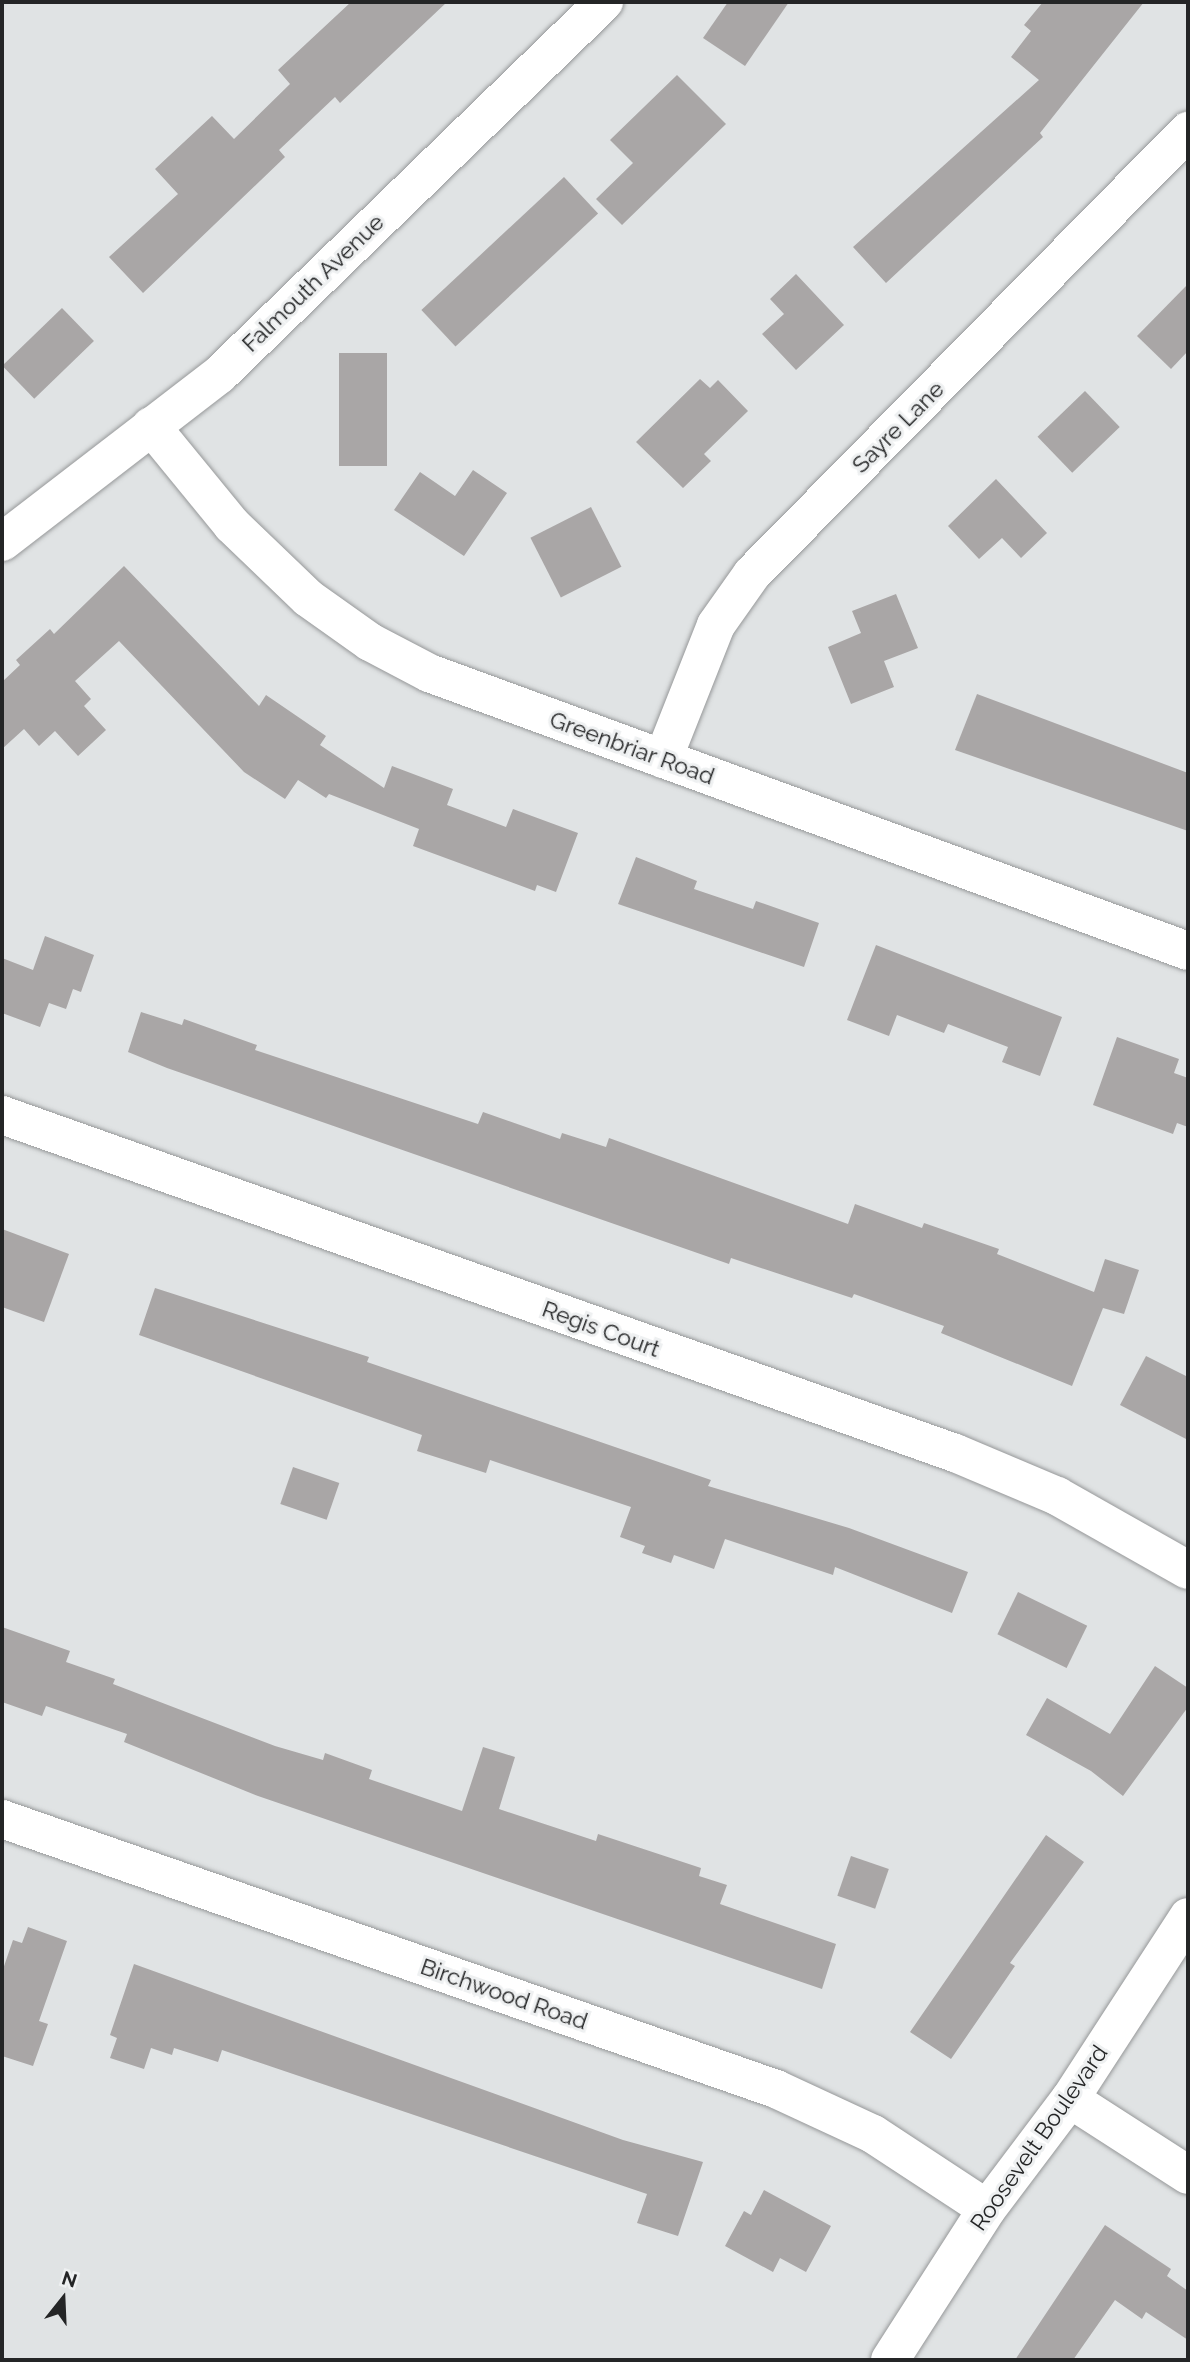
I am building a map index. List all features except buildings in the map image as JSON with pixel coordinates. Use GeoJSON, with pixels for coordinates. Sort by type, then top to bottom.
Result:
{"type":"FeatureCollection","features":[{"type":"Feature","properties":{"kind":"street","name":"Falmouth Avenue"},"geometry":{"type":"LineString","coordinates":[[2,542],[219,375],[604,2]]}},
{"type":"Feature","properties":{"kind":"street","name":"Sayre Lane"},"geometry":{"type":"LineString","coordinates":[[663,759],[716,625],[752,574],[1188,131]]}},
{"type":"Feature","properties":{"kind":"street","name":"Greenbriar Road"},"geometry":{"type":"LineString","coordinates":[[151,426],[258,553],[308,598],[370,642],[429,673],[1188,951]]}},
{"type":"Feature","properties":{"kind":"street","name":"Regis Court"},"geometry":{"type":"LineString","coordinates":[[2,1115],[955,1453],[1057,1496],[1188,1570]]}},
{"type":"Feature","properties":{"kind":"street","name":"Birchwood Road"},"geometry":{"type":"LineString","coordinates":[[2,1819],[776,2089],[873,2134],[987,2209]]}},
{"type":"Feature","properties":{"kind":"street","name":"Roosevelt Boulevard"},"geometry":{"type":"LineString","coordinates":[[890,2360],[987,2209],[1070,2099],[1188,1917]]}},
{"type":"Feature","properties":{"kind":"street"},"geometry":{"type":"LineString","coordinates":[[1070,2099],[1188,2175]]}}]}
